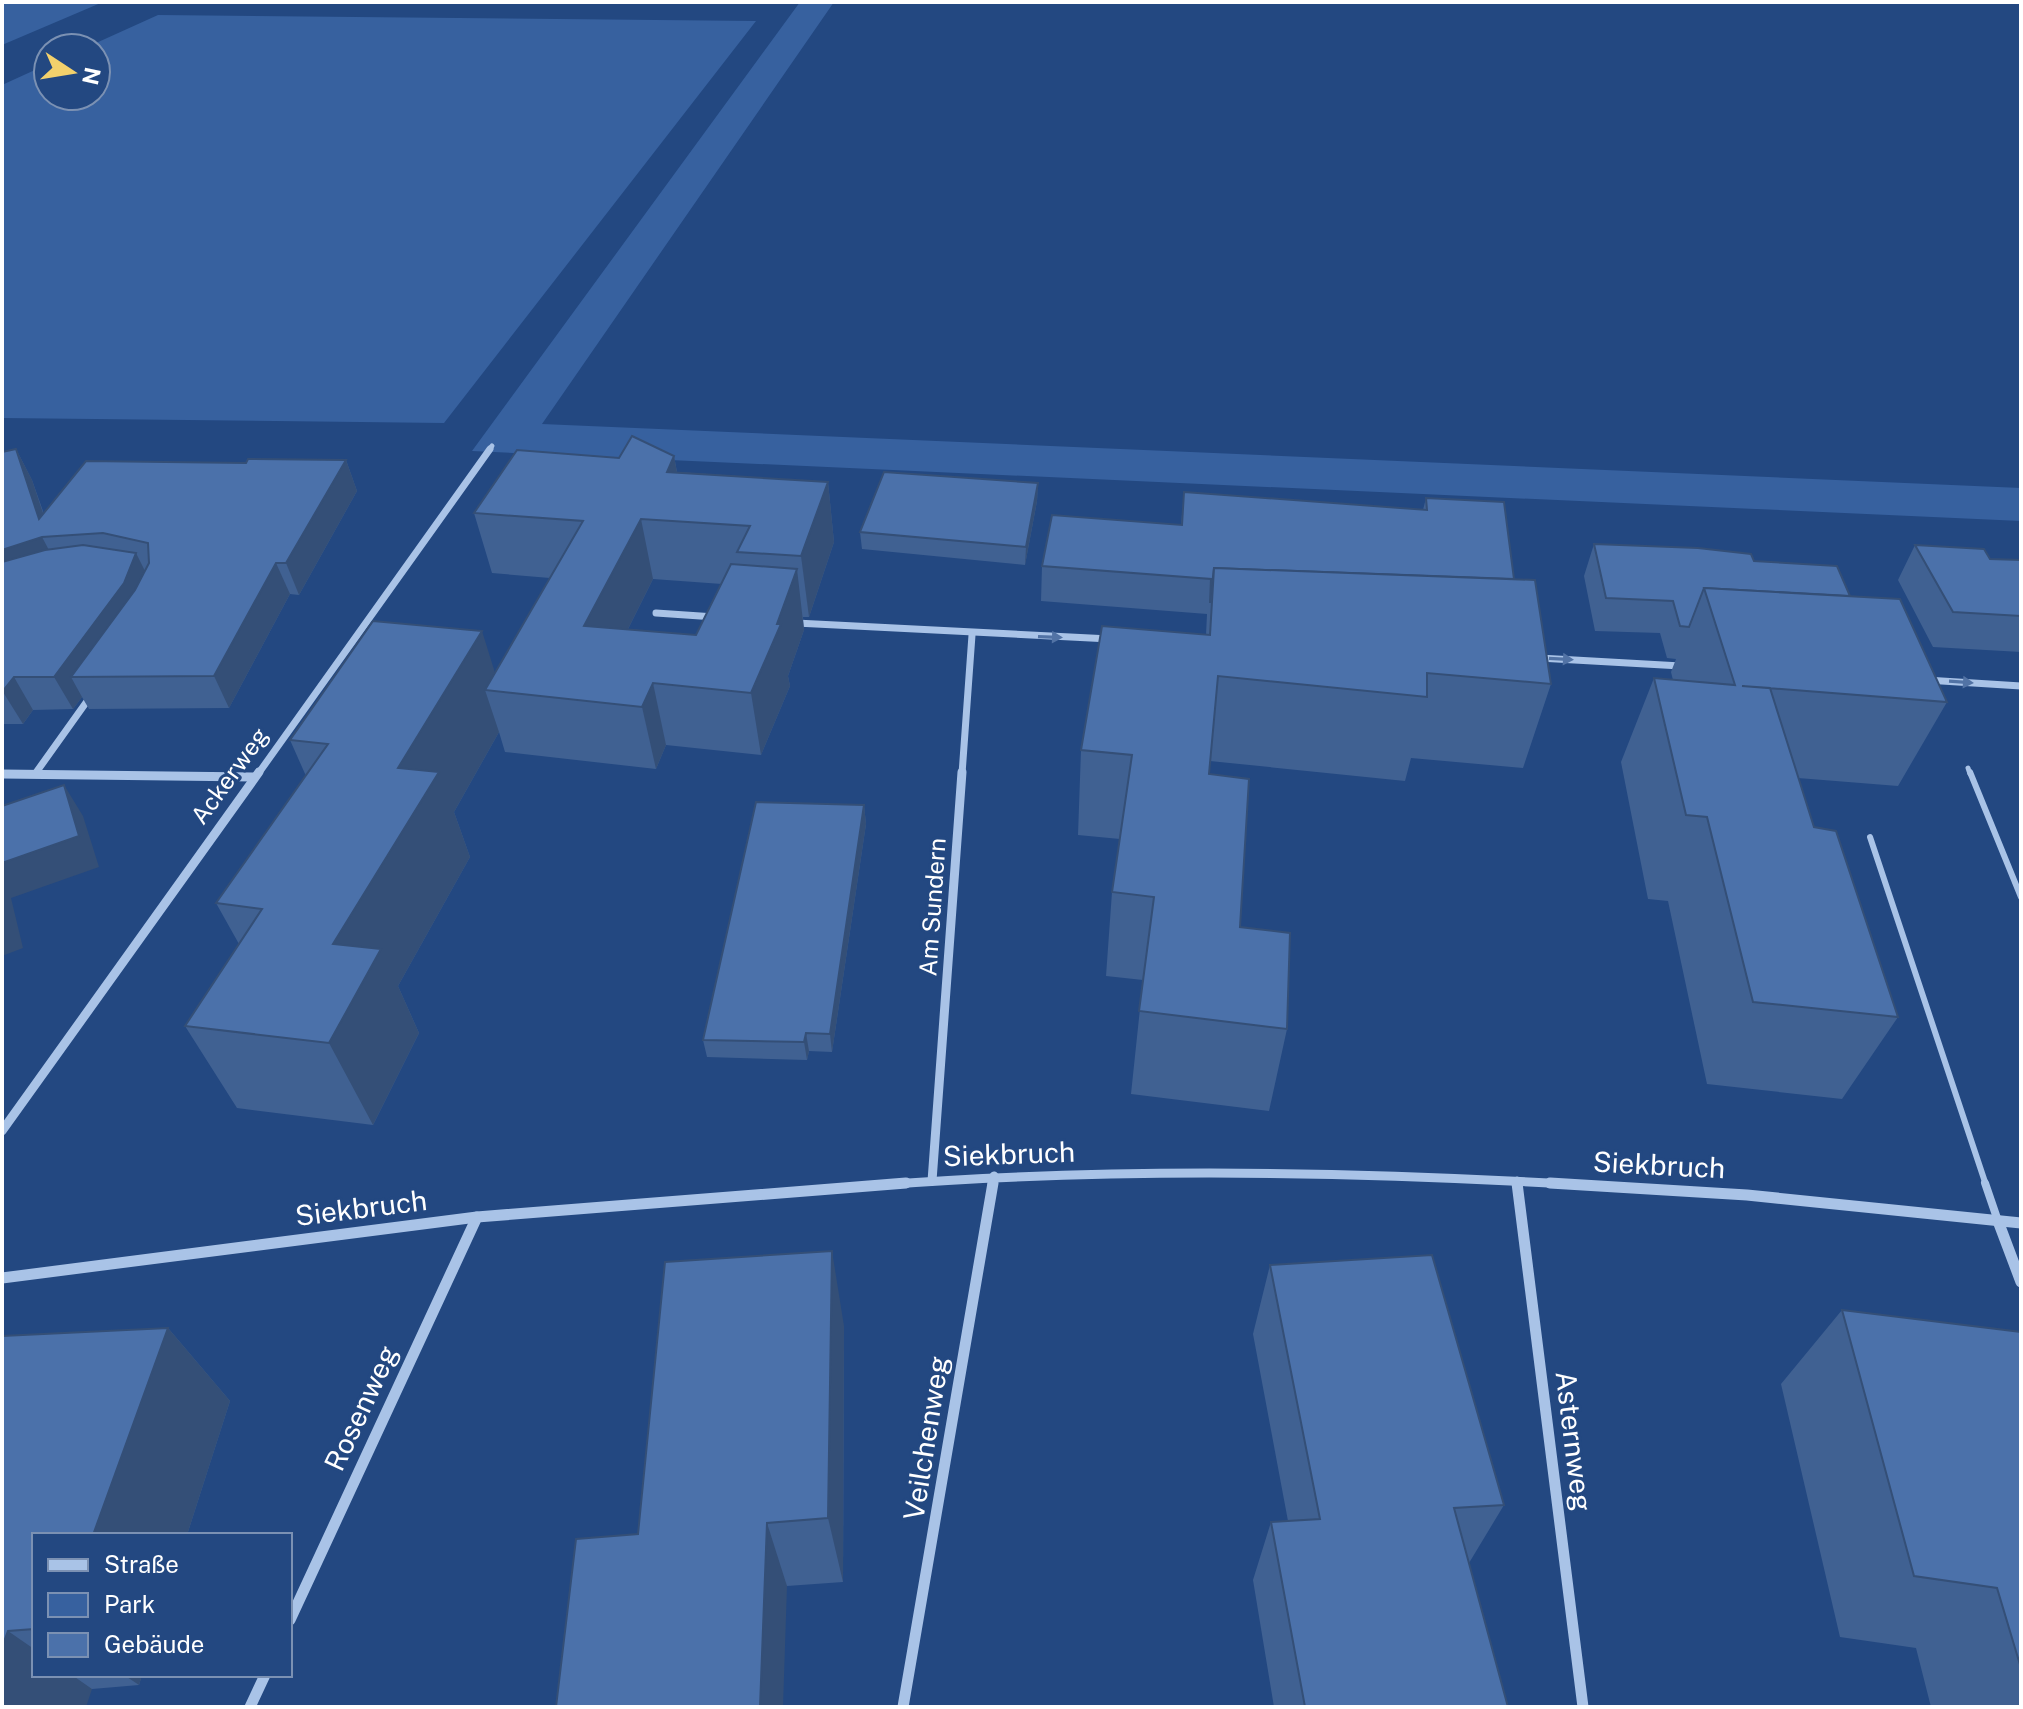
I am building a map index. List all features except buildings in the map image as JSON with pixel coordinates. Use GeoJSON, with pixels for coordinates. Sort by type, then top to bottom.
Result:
{"type":"FeatureCollection","features":[{"type":"Feature","properties":{"kind":"street","name":"Ackerweg"},"geometry":{"type":"LineString","coordinates":[[2,1131],[492,446]]}},
{"type":"Feature","properties":{"kind":"street"},"geometry":{"type":"LineString","coordinates":[[656,613],[719,617]]}},
{"type":"Feature","properties":{"kind":"street"},"geometry":{"type":"LineString","coordinates":[[782,622],[972,635],[1122,640]]}},
{"type":"Feature","properties":{"kind":"street","name":"Am Sundern"},"geometry":{"type":"LineString","coordinates":[[932,1181],[972,635]]}},
{"type":"Feature","properties":{"kind":"street"},"geometry":{"type":"LineString","coordinates":[[1522,657],[1695,666]]}},
{"type":"Feature","properties":{"kind":"street"},"geometry":{"type":"LineString","coordinates":[[1915,679],[2021,686]]}},
{"type":"Feature","properties":{"kind":"street"},"geometry":{"type":"LineString","coordinates":[[35,774],[95,690]]}},
{"type":"Feature","properties":{"kind":"street"},"geometry":{"type":"LineString","coordinates":[[2,774],[253,777]]}},
{"type":"Feature","properties":{"kind":"street","name":"Siekbruch"},"geometry":{"type":"LineString","coordinates":[[2,1278],[477,1217],[994,1176],[1231,1174],[1517,1181],[1747,1195],[2021,1223]]}},
{"type":"Feature","properties":{"kind":"street","name":"Veilchenweg"},"geometry":{"type":"LineString","coordinates":[[903,1707],[994,1176]]}},
{"type":"Feature","properties":{"kind":"street","name":"Asternweg"},"geometry":{"type":"LineString","coordinates":[[1517,1181],[1583,1707]]}},
{"type":"Feature","properties":{"kind":"street","name":"Rosenweg"},"geometry":{"type":"LineString","coordinates":[[292,1616],[477,1217]]}},
{"type":"Feature","properties":{"kind":"street"},"geometry":{"type":"LineString","coordinates":[[1998,1221],[2021,1282]]}},
{"type":"Feature","properties":{"kind":"street"},"geometry":{"type":"LineString","coordinates":[[250,1707],[264,1677]]}},
{"type":"Feature","properties":{"kind":"lane"},"geometry":{"type":"LineString","coordinates":[[1968,768],[2021,897]]}},
{"type":"Feature","properties":{"kind":"lane"},"geometry":{"type":"LineString","coordinates":[[1870,837],[1998,1221]]}},
{"type":"Feature","properties":{"kind":"green space"},"geometry":{"type":"Polygon","coordinates":[[[2,2],[103,2],[32,32],[2,45],[2,2]]]}},
{"type":"Feature","properties":{"kind":"green space"},"geometry":{"type":"Polygon","coordinates":[[[800,2],[834,2],[542,424],[2021,488],[2021,521],[472,451],[800,2]]]}},
{"type":"Feature","properties":{"kind":"green space"},"geometry":{"type":"Polygon","coordinates":[[[158,15],[756,21],[444,423],[2,418],[2,85],[32,71],[32,112],[112,112],[112,36],[158,15]]]}}]}
